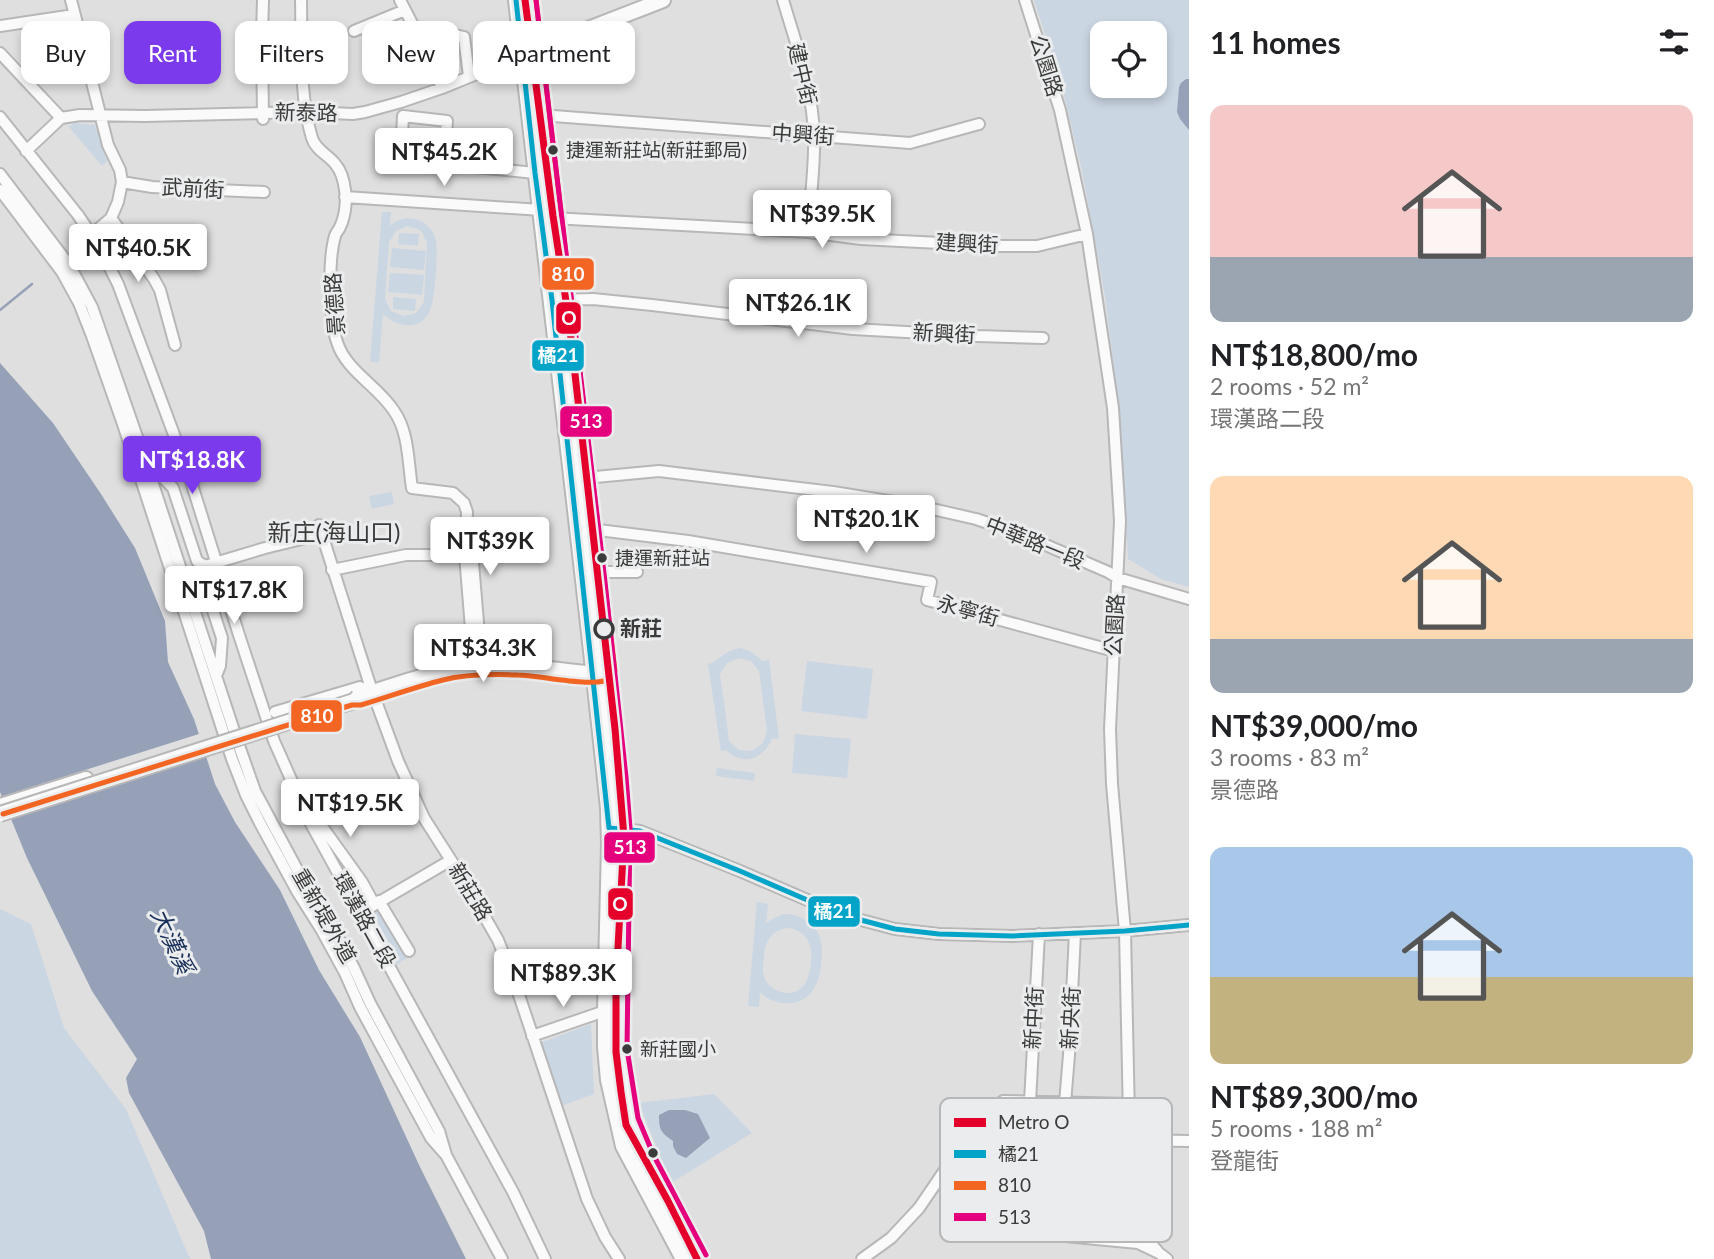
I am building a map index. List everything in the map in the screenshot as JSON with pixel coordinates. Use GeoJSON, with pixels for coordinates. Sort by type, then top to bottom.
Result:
{"type":"FeatureCollection","features":[{"type":"Feature","properties":{"kind":"main road"},"geometry":{"type":"LineString","coordinates":[[516,0],[521,21]]}},
{"type":"Feature","properties":{"kind":"main road"},"geometry":{"type":"LineString","coordinates":[[527,0],[527,21]]}},
{"type":"Feature","properties":{"kind":"main road","name":"新泰路"},"geometry":{"type":"LineString","coordinates":[[610,21],[663,0]]}},
{"type":"Feature","properties":{"kind":"main road"},"geometry":{"type":"LineString","coordinates":[[530,84],[535,173],[547,214]]}},
{"type":"Feature","properties":{"kind":"main road"},"geometry":{"type":"LineString","coordinates":[[534,84],[540,115],[547,214],[600,673],[615,828],[618,1050],[624,1093],[630,1121],[645,1158],[698,1259]]}},
{"type":"Feature","properties":{"kind":"main road"},"geometry":{"type":"LineString","coordinates":[[557,300],[585,478],[595,572],[600,673]]}},
{"type":"Feature","properties":{"kind":"main road"},"geometry":{"type":"LineString","coordinates":[[0,806],[351,695],[365,694],[443,671],[519,666],[600,673]]}},
{"type":"Feature","properties":{"kind":"main road"},"geometry":{"type":"LineString","coordinates":[[0,814],[354,701],[365,694]]}},
{"type":"Feature","properties":{"kind":"main road"},"geometry":{"type":"LineString","coordinates":[[615,828],[605,1011],[608,1080],[623,1146],[683,1259]]}},
{"type":"Feature","properties":{"kind":"street"},"geometry":{"type":"LineString","coordinates":[[71,0],[108,145],[120,170],[122,182],[111,218],[92,235]]}},
{"type":"Feature","properties":{"kind":"street"},"geometry":{"type":"LineString","coordinates":[[263,0],[263,116]]}},
{"type":"Feature","properties":{"kind":"street","name":"景德路"},"geometry":{"type":"LineString","coordinates":[[301,0],[304,99],[312,141],[339,169],[345,197],[341,225],[335,235],[331,274],[334,328],[341,355],[393,408],[399,419],[405,435],[412,488],[453,493],[464,503],[467,512],[465,555],[473,659],[476,667]]}},
{"type":"Feature","properties":{"kind":"street","name":"建中街"},"geometry":{"type":"LineString","coordinates":[[783,0],[806,79],[814,136],[808,232]]}},
{"type":"Feature","properties":{"kind":"street","name":"公園路"},"geometry":{"type":"LineString","coordinates":[[1025,0],[1060,110],[1087,234],[1113,408],[1120,521],[1110,729],[1125,931],[1128,1098]]}},
{"type":"Feature","properties":{"kind":"street"},"geometry":{"type":"LineString","coordinates":[[354,31],[403,5],[411,21]]}},
{"type":"Feature","properties":{"kind":"street"},"geometry":{"type":"LineString","coordinates":[[0,26],[74,15]]}},
{"type":"Feature","properties":{"kind":"street"},"geometry":{"type":"LineString","coordinates":[[459,36],[464,37],[469,76]]}},
{"type":"Feature","properties":{"kind":"street"},"geometry":{"type":"LineString","coordinates":[[0,53],[61,118],[26,151]]}},
{"type":"Feature","properties":{"kind":"street","name":"新泰路"},"geometry":{"type":"LineString","coordinates":[[61,118],[353,114],[401,102],[473,74]]}},
{"type":"Feature","properties":{"kind":"street"},"geometry":{"type":"LineString","coordinates":[[440,84],[442,88]]}},
{"type":"Feature","properties":{"kind":"street","name":"中興街"},"geometry":{"type":"LineString","coordinates":[[540,115],[910,143],[979,124]]}},
{"type":"Feature","properties":{"kind":"street"},"geometry":{"type":"LineString","coordinates":[[444,164],[447,121],[404,116],[399,157],[444,164],[535,173]]}},
{"type":"Feature","properties":{"kind":"street","name":"環漢路二段"},"geometry":{"type":"LineString","coordinates":[[0,117],[78,215],[100,248],[118,284],[189,475],[211,564],[274,741],[310,822],[513,1192],[545,1259]]}},
{"type":"Feature","properties":{"kind":"street","name":"重新堤外道"},"geometry":{"type":"LineString","coordinates":[[0,174],[64,257],[82,288],[99,328],[256,791],[306,886],[327,917],[355,968],[370,1003],[439,1131],[446,1155],[502,1259]]}},
{"type":"Feature","properties":{"kind":"street","name":"武前街"},"geometry":{"type":"LineString","coordinates":[[122,182],[152,187],[264,192]]}},
{"type":"Feature","properties":{"kind":"street","name":"重新堤外道"},"geometry":{"type":"LineString","coordinates":[[0,190],[62,272],[88,325],[246,795],[345,973],[360,1007],[431,1138],[446,1155]]}},
{"type":"Feature","properties":{"kind":"street","name":"建興街"},"geometry":{"type":"LineString","coordinates":[[345,197],[808,232],[861,239],[999,246],[1037,246],[1087,234]]}},
{"type":"Feature","properties":{"kind":"street"},"geometry":{"type":"LineString","coordinates":[[111,218],[160,290],[175,345]]}},
{"type":"Feature","properties":{"kind":"street","name":"新興街"},"geometry":{"type":"LineString","coordinates":[[557,300],[593,299],[843,328],[1043,338]]}},
{"type":"Feature","properties":{"kind":"street"},"geometry":{"type":"LineString","coordinates":[[148,466],[155,469],[173,488],[197,561],[211,564],[202,577],[222,638],[220,666],[216,676]]}},
{"type":"Feature","properties":{"kind":"street","name":"中華路一段"},"geometry":{"type":"LineString","coordinates":[[585,478],[659,471],[820,491],[927,508],[984,521],[1018,533],[1118,578],[1189,599]]}},
{"type":"Feature","properties":{"kind":"street","name":"永寧街"},"geometry":{"type":"LineString","coordinates":[[590,529],[688,541],[931,583],[928,600],[1114,651]]}},
{"type":"Feature","properties":{"kind":"street","name":"新莊路"},"geometry":{"type":"LineString","coordinates":[[211,564],[321,530],[365,694],[424,818],[498,940],[587,1199],[619,1259]]}},
{"type":"Feature","properties":{"kind":"street"},"geometry":{"type":"LineString","coordinates":[[332,570],[407,555],[465,555]]}},
{"type":"Feature","properties":{"kind":"street"},"geometry":{"type":"LineString","coordinates":[[595,572],[637,572]]}},
{"type":"Feature","properties":{"kind":"street"},"geometry":{"type":"LineString","coordinates":[[275,712],[360,687],[365,694],[365,701],[281,731]]}},
{"type":"Feature","properties":{"kind":"street"},"geometry":{"type":"LineString","coordinates":[[310,822],[316,818],[409,951]]}},
{"type":"Feature","properties":{"kind":"street"},"geometry":{"type":"LineString","coordinates":[[615,828],[640,831],[842,915],[895,929],[939,934],[1013,936],[1189,925]]}},
{"type":"Feature","properties":{"kind":"street"},"geometry":{"type":"LineString","coordinates":[[361,914],[451,860]]}},
{"type":"Feature","properties":{"kind":"street","name":"新央街"},"geometry":{"type":"LineString","coordinates":[[1065,1098],[1075,933]]}},
{"type":"Feature","properties":{"kind":"street","name":"新中街"},"geometry":{"type":"LineString","coordinates":[[1030,1098],[1039,934]]}},
{"type":"Feature","properties":{"kind":"street"},"geometry":{"type":"LineString","coordinates":[[532,1036],[605,1011]]}},
{"type":"Feature","properties":{"kind":"street"},"geometry":{"type":"LineString","coordinates":[[862,1259],[891,1238],[919,1209],[940,1178]]}},
{"type":"Feature","properties":{"kind":"street"},"geometry":{"type":"LineString","coordinates":[[1128,1242],[1138,1243],[1163,1256]]}},
{"type":"Feature","properties":{"kind":"street","name":"公園路"},"geometry":{"type":"LineString","coordinates":[[1150,1242],[1163,1256]]}},
{"type":"Feature","properties":{"kind":"shaded area"},"geometry":{"type":"Polygon","coordinates":[[[1034,0],[1189,0],[1189,587],[1161,579],[1128,559],[1119,409],[1105,296],[1082,171],[1062,87],[1034,0]]]}},
{"type":"Feature","properties":{"kind":"shaded area"},"geometry":{"type":"Polygon","coordinates":[[[74,123],[95,125],[107,161],[102,166],[69,127],[74,123]]]}},
{"type":"Feature","properties":{"kind":"shaded area"},"geometry":{"type":"Polygon","coordinates":[[[382,212],[391,212],[390,226],[402,219],[415,219],[422,221],[434,234],[437,252],[435,287],[429,313],[419,323],[400,324],[383,314],[379,362],[370,362],[382,212]],[[407,226],[396,231],[389,242],[385,299],[391,311],[404,316],[416,313],[424,302],[427,243],[418,229],[407,226]]]}},
{"type":"Feature","properties":{"kind":"shaded area"},"geometry":{"type":"Polygon","coordinates":[[[399,233],[419,234],[418,246],[398,244],[399,233]]]}},
{"type":"Feature","properties":{"kind":"shaded area"},"geometry":{"type":"Polygon","coordinates":[[[392,248],[426,251],[424,270],[390,267],[392,248]]]}},
{"type":"Feature","properties":{"kind":"shaded area"},"geometry":{"type":"Polygon","coordinates":[[[390,273],[424,275],[422,295],[388,292],[390,273]]]}},
{"type":"Feature","properties":{"kind":"shaded area"},"geometry":{"type":"Polygon","coordinates":[[[393,297],[416,299],[415,311],[393,309],[393,297]]]}},
{"type":"Feature","properties":{"kind":"shaded area"},"geometry":{"type":"Polygon","coordinates":[[[392,492],[394,504],[372,509],[369,496],[392,492]]]}},
{"type":"Feature","properties":{"kind":"shaded area"},"geometry":{"type":"Polygon","coordinates":[[[734,649],[744,649],[762,661],[769,660],[779,738],[772,739],[758,756],[746,759],[726,750],[721,751],[708,664],[734,649]],[[739,658],[727,663],[720,674],[729,741],[739,750],[752,751],[763,743],[767,731],[759,671],[751,661],[739,658]]]}},
{"type":"Feature","properties":{"kind":"shaded area"},"geometry":{"type":"Polygon","coordinates":[[[807,661],[873,669],[867,719],[801,711],[807,661]]]}},
{"type":"Feature","properties":{"kind":"shaded area"},"geometry":{"type":"Polygon","coordinates":[[[795,734],[851,739],[847,778],[792,773],[795,734]]]}},
{"type":"Feature","properties":{"kind":"shaded area"},"geometry":{"type":"Polygon","coordinates":[[[717,768],[755,773],[754,781],[716,776],[717,768]]]}},
{"type":"Feature","properties":{"kind":"shaded area"},"geometry":{"type":"Polygon","coordinates":[[[757,902],[768,904],[766,923],[788,914],[809,922],[820,938],[821,965],[815,987],[800,1001],[777,1002],[760,992],[759,1007],[748,1006],[757,902]],[[788,928],[777,931],[766,946],[764,976],[770,985],[781,992],[800,990],[810,969],[810,945],[805,936],[788,928]]]}},
{"type":"Feature","properties":{"kind":"shaded area"},"geometry":{"type":"Polygon","coordinates":[[[379,904],[414,953],[393,967],[364,914],[379,904]]]}},
{"type":"Feature","properties":{"kind":"shaded area"},"geometry":{"type":"Polygon","coordinates":[[[0,909],[31,924],[64,1028],[126,1109],[190,1259],[0,1259],[0,909]]]}},
{"type":"Feature","properties":{"kind":"shaded area"},"geometry":{"type":"Polygon","coordinates":[[[591,1024],[594,1094],[559,1107],[537,1044],[591,1024]]]}},
{"type":"Feature","properties":{"kind":"shaded area"},"geometry":{"type":"Polygon","coordinates":[[[714,1094],[752,1133],[671,1183],[639,1103],[714,1094]]]}},
{"type":"Feature","properties":{"kind":"water"},"geometry":{"type":"Polygon","coordinates":[[[1189,79],[1189,130],[1177,112],[1179,87],[1189,79]]]}},
{"type":"Feature","properties":{"kind":"water","name":"大漢溪"},"geometry":{"type":"Polygon","coordinates":[[[0,363],[53,423],[135,548],[165,621],[168,662],[194,719],[215,784],[235,822],[280,890],[319,970],[360,1037],[466,1259],[211,1259],[204,1231],[129,1093],[126,1078],[137,1059],[92,991],[27,858],[0,792],[0,363]]]}},
{"type":"Feature","properties":{"kind":"water"},"geometry":{"type":"Polygon","coordinates":[[[669,1110],[685,1110],[698,1114],[710,1138],[686,1158],[677,1154],[673,1141],[660,1128],[659,1115],[669,1110]]]}},
{"type":"Feature","properties":{"kind":"pier"},"geometry":{"type":"Polygon","coordinates":[[[202,733],[209,755],[0,801],[0,797],[202,733]]]}},
{"type":"Feature","properties":{"kind":"waterway"},"geometry":{"type":"LineString","coordinates":[[0,310],[32,284]]}},
{"type":"Feature","properties":{"kind":"metro line","name":"O"},"geometry":{"type":"LineString","coordinates":[[525,0],[569,321],[615,729],[624,837],[616,984],[616,1052],[621,1092],[626,1125],[697,1259]]}},
{"type":"Feature","properties":{"kind":"transit line","name":"橘21"},"geometry":{"type":"LineString","coordinates":[[516,0],[552,300],[609,828],[640,831],[842,915],[895,929],[939,934],[1013,936],[1189,925]]}},
{"type":"Feature","properties":{"kind":"transit line","name":"810"},"geometry":{"type":"LineString","coordinates":[[3,814],[352,705],[361,705],[443,680],[499,675],[595,682],[613,677],[615,671],[536,0]]}},
{"type":"Feature","properties":{"kind":"transit line","name":"513"},"geometry":{"type":"LineString","coordinates":[[536,0],[626,777],[630,828],[627,1049],[638,1118],[653,1154],[706,1255]]}},
{"type":"Feature","properties":{"kind":"place","name":"捷運新莊站(新莊郵局)"},"geometry":{"type":"Point","coordinates":[553,150]}},
{"type":"Feature","properties":{"kind":"place","name":"捷運新莊站"},"geometry":{"type":"Point","coordinates":[602,558]}},
{"type":"Feature","properties":{"kind":"place","name":"新莊"},"geometry":{"type":"Point","coordinates":[604,629]}},
{"type":"Feature","properties":{"kind":"place","name":"新莊國小"},"geometry":{"type":"Point","coordinates":[627,1049]}},
{"type":"Feature","properties":{"kind":"district","name":"新庄(海山口)"},"geometry":{"type":"Point","coordinates":[334,533]}}]}
